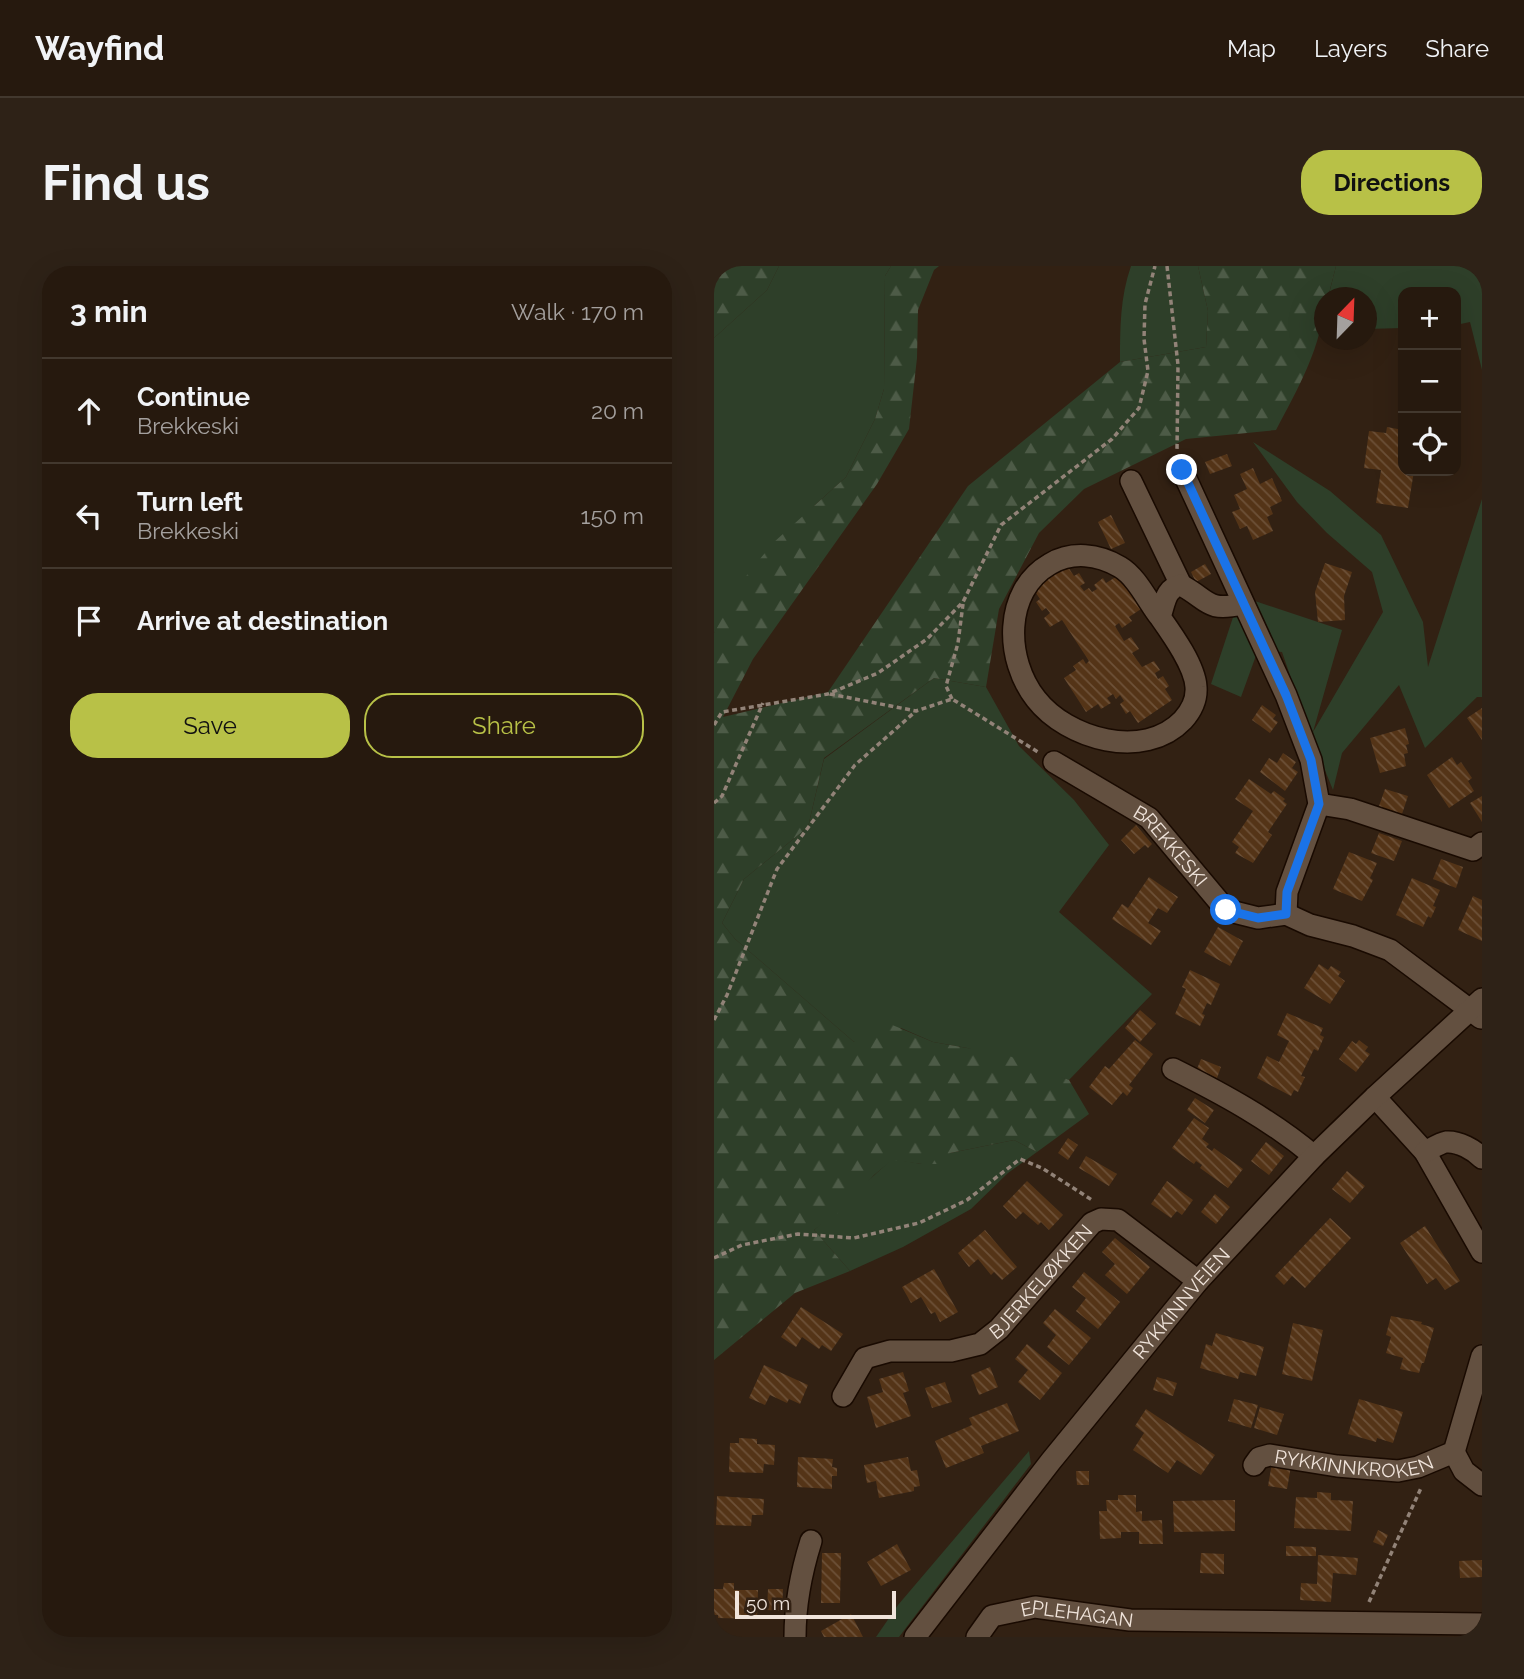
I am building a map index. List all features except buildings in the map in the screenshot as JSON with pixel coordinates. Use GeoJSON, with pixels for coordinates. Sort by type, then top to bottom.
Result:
{"type":"FeatureCollection","features":[{"type":"Feature","properties":{"kind":"street"},"geometry":{"type":"LineString","coordinates":[[1182,470],[1286,695],[1311,760],[1319,804],[1287,892],[1286,914]]}},
{"type":"Feature","properties":{"kind":"street"},"geometry":{"type":"LineString","coordinates":[[1131,481],[1181,585],[1210,606],[1224,608],[1242,604]]}},
{"type":"Feature","properties":{"kind":"street"},"geometry":{"type":"LineString","coordinates":[[1160,617],[1134,580],[1121,568],[1088,556],[1059,559],[1033,575],[1017,603],[1015,643],[1020,669],[1027,685],[1041,705],[1061,722],[1079,732],[1129,741],[1155,738],[1177,727],[1188,714],[1195,699],[1196,688],[1191,667],[1160,617],[1168,592],[1181,585]]}},
{"type":"Feature","properties":{"kind":"street","name":"BREKKESKI"},"geometry":{"type":"LineString","coordinates":[[1054,762],[1149,818],[1226,910],[1258,918],[1286,914],[1310,925],[1353,936],[1390,950],[1478,1010]]}},
{"type":"Feature","properties":{"kind":"street"},"geometry":{"type":"LineString","coordinates":[[1319,804],[1350,809],[1477,847]]}},
{"type":"Feature","properties":{"kind":"street","name":"RYKKINNVEIEN"},"geometry":{"type":"LineString","coordinates":[[915,1637],[1067,1441],[1198,1280],[1314,1156],[1375,1097],[1478,1010]]}},
{"type":"Feature","properties":{"kind":"street"},"geometry":{"type":"LineString","coordinates":[[1173,1069],[1268,1120],[1314,1156]]}},
{"type":"Feature","properties":{"kind":"street"},"geometry":{"type":"LineString","coordinates":[[1375,1097],[1426,1152],[1482,1252]]}},
{"type":"Feature","properties":{"kind":"street"},"geometry":{"type":"LineString","coordinates":[[1426,1152],[1446,1142],[1462,1146],[1482,1158]]}},
{"type":"Feature","properties":{"kind":"street","name":"BJERKELØKKEN"},"geometry":{"type":"LineString","coordinates":[[843,1396],[865,1358],[890,1351],[951,1352],[980,1344],[999,1329],[1092,1223],[1101,1219],[1118,1220],[1198,1280]]}},
{"type":"Feature","properties":{"kind":"street","name":"RYKKINNKROKEN"},"geometry":{"type":"LineString","coordinates":[[1482,1356],[1454,1452],[1464,1471],[1482,1485]]}},
{"type":"Feature","properties":{"kind":"street","name":"RYKKINNKROKEN"},"geometry":{"type":"LineString","coordinates":[[1254,1465],[1259,1458],[1270,1455],[1377,1471],[1398,1471],[1418,1467],[1454,1452]]}},
{"type":"Feature","properties":{"kind":"street"},"geometry":{"type":"LineString","coordinates":[[795,1637],[797,1597],[811,1541]]}},
{"type":"Feature","properties":{"kind":"street","name":"EPLEHAGAN"},"geometry":{"type":"LineString","coordinates":[[977,1637],[992,1616],[1035,1607],[1130,1620],[1482,1624]]}},
{"type":"Feature","properties":{"kind":"path"},"geometry":{"type":"LineString","coordinates":[[714,725],[722,712],[828,694],[877,673],[927,639],[963,602],[1001,524],[1112,439],[1139,408],[1148,371],[1144,339],[1145,304],[1155,266]]}},
{"type":"Feature","properties":{"kind":"path"},"geometry":{"type":"LineString","coordinates":[[1167,266],[1178,365],[1175,443],[1182,470]]}},
{"type":"Feature","properties":{"kind":"path"},"geometry":{"type":"LineString","coordinates":[[963,602],[958,643],[946,686],[952,699],[1054,762]]}},
{"type":"Feature","properties":{"kind":"path"},"geometry":{"type":"LineString","coordinates":[[828,694],[916,711]]}},
{"type":"Feature","properties":{"kind":"path"},"geometry":{"type":"LineString","coordinates":[[714,1020],[727,995],[777,869],[855,765],[916,711],[952,699]]}},
{"type":"Feature","properties":{"kind":"path"},"geometry":{"type":"LineString","coordinates":[[714,803],[722,796],[763,704]]}},
{"type":"Feature","properties":{"kind":"path"},"geometry":{"type":"LineString","coordinates":[[714,1258],[742,1245],[797,1234],[855,1238],[919,1223],[967,1200],[1020,1159],[1042,1168],[1118,1220]]}},
{"type":"Feature","properties":{"kind":"path"},"geometry":{"type":"LineString","coordinates":[[1360,1623],[1433,1461]]}},
{"type":"Feature","properties":{"kind":"green space"},"geometry":{"type":"Polygon","coordinates":[[[714,266],[779,266],[767,290],[714,338],[714,266]]]}},
{"type":"Feature","properties":{"kind":"green space"},"geometry":{"type":"Polygon","coordinates":[[[779,266],[891,266],[885,276],[884,389],[875,419],[846,477],[815,505],[714,633],[714,338],[767,290],[779,266]]]}},
{"type":"Feature","properties":{"kind":"green space"},"geometry":{"type":"Polygon","coordinates":[[[891,266],[939,266],[934,270],[918,310],[917,358],[909,429],[877,484],[753,659],[723,717],[828,692],[968,486],[1120,362],[1206,347],[1208,311],[1198,266],[1336,266],[1331,287],[1314,287],[1314,349],[1276,430],[1186,439],[1084,489],[1039,533],[999,609],[986,687],[934,678],[824,758],[808,827],[744,879],[722,923],[735,939],[854,1042],[878,1019],[933,1042],[1007,1055],[1069,1080],[1089,1114],[1037,1152],[1014,1140],[950,1153],[944,1164],[892,1160],[874,1175],[841,1212],[814,1230],[850,1271],[795,1293],[714,1360],[714,633],[739,585],[773,543],[846,477],[875,419],[884,389],[885,276],[891,266]]]}},
{"type":"Feature","properties":{"kind":"green space"},"geometry":{"type":"Polygon","coordinates":[[[1131,266],[1198,266],[1208,311],[1206,347],[1120,362],[1123,301],[1131,266]]]}},
{"type":"Feature","properties":{"kind":"green space"},"geometry":{"type":"Polygon","coordinates":[[[1336,266],[1482,266],[1482,370],[1470,322],[1461,324],[1461,287],[1398,287],[1398,328],[1377,329],[1377,287],[1331,287],[1336,266]]]}},
{"type":"Feature","properties":{"kind":"green space"},"geometry":{"type":"Polygon","coordinates":[[[1253,442],[1330,491],[1381,535],[1423,622],[1428,667],[1482,499],[1482,697],[1477,697],[1425,748],[1399,685],[1342,753],[1333,790],[1282,652],[1258,650],[1241,697],[1211,684],[1240,596],[1342,630],[1313,732],[1383,612],[1372,572],[1327,533],[1297,502],[1253,442]]]}},
{"type":"Feature","properties":{"kind":"green space"},"geometry":{"type":"Polygon","coordinates":[[[934,678],[986,687],[1019,746],[1074,800],[1109,845],[1059,912],[1152,994],[1069,1080],[967,1048],[933,1042],[901,1028],[854,1042],[735,939],[722,923],[744,879],[808,827],[824,759],[934,678]]]}},
{"type":"Feature","properties":{"kind":"green space"},"geometry":{"type":"Polygon","coordinates":[[[1014,1140],[1037,1152],[1008,1173],[971,1209],[903,1247],[850,1271],[814,1230],[892,1159],[922,1164],[950,1153],[1014,1140]]]}},
{"type":"Feature","properties":{"kind":"green space"},"geometry":{"type":"Polygon","coordinates":[[[1029,1451],[1031,1464],[899,1637],[876,1637],[898,1605],[1029,1451]]]}},
{"type":"Feature","properties":{"kind":"route"},"geometry":{"type":"LineString","coordinates":[[1182,470],[1286,695],[1311,760],[1319,804],[1287,892],[1286,914],[1258,918],[1226,910]]}}]}
